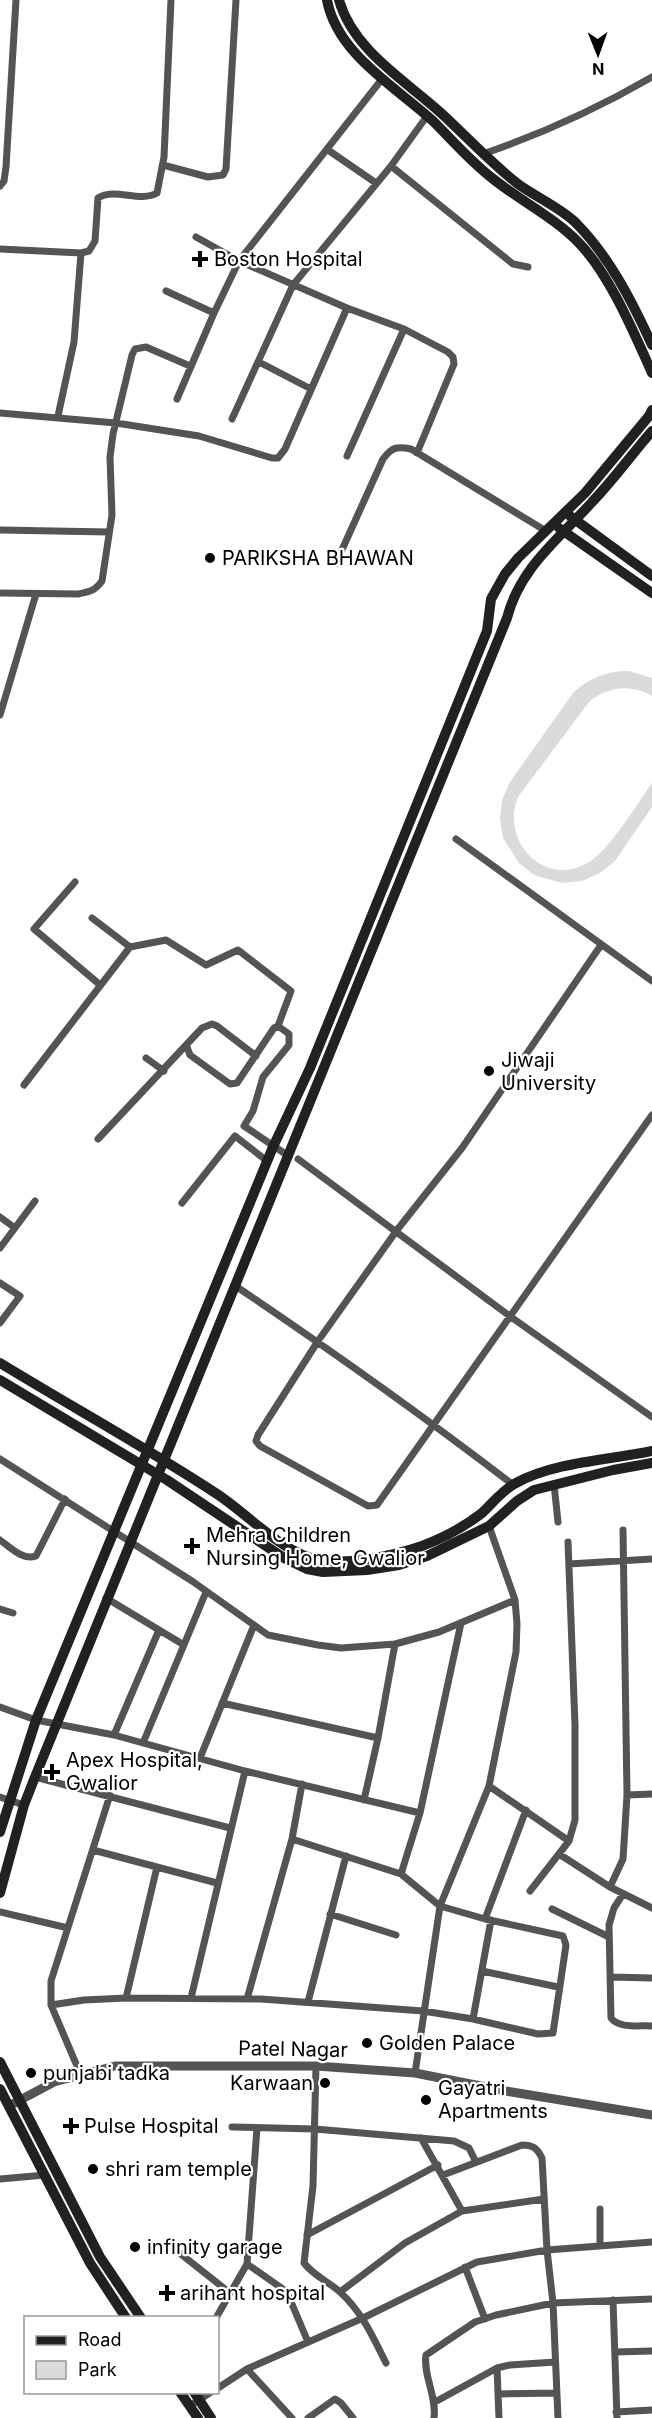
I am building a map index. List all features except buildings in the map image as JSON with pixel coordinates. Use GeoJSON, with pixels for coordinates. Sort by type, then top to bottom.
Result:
{"type":"FeatureCollection","features":[{"type":"Feature","properties":{"kind":"main road"},"geometry":{"type":"LineString","coordinates":[[327,0],[341,33],[372,71],[479,158],[497,167],[572,219],[590,238],[608,261],[649,332],[652,345]]}},
{"type":"Feature","properties":{"kind":"main road"},"geometry":{"type":"LineString","coordinates":[[339,0],[350,24],[380,62],[441,112],[479,158],[489,176],[529,206],[564,228],[581,245],[598,267],[636,338],[652,374]]}},
{"type":"Feature","properties":{"kind":"main road"},"geometry":{"type":"LineString","coordinates":[[581,245],[590,238]]}},
{"type":"Feature","properties":{"kind":"main road"},"geometry":{"type":"LineString","coordinates":[[0,1832],[5,1799],[36,1719],[267,1161],[310,1068],[486,631],[491,599],[518,558],[585,493],[652,410]]}},
{"type":"Feature","properties":{"kind":"main road"},"geometry":{"type":"LineString","coordinates":[[0,1893],[4,1869],[35,1777],[129,1541],[165,1460],[507,618],[518,585],[652,430]]}},
{"type":"Feature","properties":{"kind":"main road"},"geometry":{"type":"LineString","coordinates":[[565,512],[652,576]]}},
{"type":"Feature","properties":{"kind":"main road"},"geometry":{"type":"LineString","coordinates":[[549,528],[564,532],[652,593]]}},
{"type":"Feature","properties":{"kind":"main road"},"geometry":{"type":"LineString","coordinates":[[0,1363],[165,1460],[219,1495],[290,1548],[339,1567],[397,1554],[422,1545],[470,1521],[512,1484],[534,1474],[650,1449]]}},
{"type":"Feature","properties":{"kind":"main road"},"geometry":{"type":"LineString","coordinates":[[0,1380],[158,1476],[284,1558],[307,1569],[399,1565],[427,1556],[489,1526],[525,1495],[554,1484],[652,1463]]}},
{"type":"Feature","properties":{"kind":"main road"},"geometry":{"type":"LineString","coordinates":[[51,1411],[59,1398]]}},
{"type":"Feature","properties":{"kind":"main road"},"geometry":{"type":"LineString","coordinates":[[492,1503],[502,1515]]}},
{"type":"Feature","properties":{"kind":"main road"},"geometry":{"type":"LineString","coordinates":[[0,2062],[100,2257],[140,2316]]}},
{"type":"Feature","properties":{"kind":"main road"},"geometry":{"type":"LineString","coordinates":[[0,2089],[90,2263],[125,2316]]}},
{"type":"Feature","properties":{"kind":"main road"},"geometry":{"type":"LineString","coordinates":[[195,2400],[198,2418]]}},
{"type":"Feature","properties":{"kind":"main road"},"geometry":{"type":"LineString","coordinates":[[195,2400],[211,2418]]}},
{"type":"Feature","properties":{"kind":"street"},"geometry":{"type":"LineString","coordinates":[[0,186],[4,181],[6,166],[16,0]]}},
{"type":"Feature","properties":{"kind":"street"},"geometry":{"type":"LineString","coordinates":[[0,249],[81,253],[89,251],[95,241],[98,198],[109,194],[145,198],[157,193],[164,165],[171,0]]}},
{"type":"Feature","properties":{"kind":"street"},"geometry":{"type":"LineString","coordinates":[[164,165],[208,177],[223,175],[226,169],[236,0]]}},
{"type":"Feature","properties":{"kind":"street"},"geometry":{"type":"LineString","coordinates":[[479,158],[534,137],[600,107],[652,77]]}},
{"type":"Feature","properties":{"kind":"street"},"geometry":{"type":"LineString","coordinates":[[177,399],[189,366],[239,261],[382,79]]}},
{"type":"Feature","properties":{"kind":"street"},"geometry":{"type":"LineString","coordinates":[[232,419],[293,285],[391,166],[427,116]]}},
{"type":"Feature","properties":{"kind":"street"},"geometry":{"type":"LineString","coordinates":[[328,150],[376,183]]}},
{"type":"Feature","properties":{"kind":"street"},"geometry":{"type":"LineString","coordinates":[[391,166],[513,264],[528,267]]}},
{"type":"Feature","properties":{"kind":"street"},"geometry":{"type":"LineString","coordinates":[[196,237],[239,261],[347,308],[405,329],[448,352],[453,357],[454,364],[417,453]]}},
{"type":"Feature","properties":{"kind":"street"},"geometry":{"type":"LineString","coordinates":[[58,416],[74,342],[81,253]]}},
{"type":"Feature","properties":{"kind":"street"},"geometry":{"type":"LineString","coordinates":[[166,291],[214,312]]}},
{"type":"Feature","properties":{"kind":"street"},"geometry":{"type":"LineString","coordinates":[[0,413],[58,416],[199,436],[278,458],[285,449],[347,308]]}},
{"type":"Feature","properties":{"kind":"street"},"geometry":{"type":"LineString","coordinates":[[347,456],[405,329]]}},
{"type":"Feature","properties":{"kind":"street"},"geometry":{"type":"LineString","coordinates":[[636,338],[649,332]]}},
{"type":"Feature","properties":{"kind":"street"},"geometry":{"type":"LineString","coordinates":[[0,593],[78,594],[97,589],[102,582],[113,497],[110,457],[112,434],[135,349],[146,347],[189,366]]}},
{"type":"Feature","properties":{"kind":"street"},"geometry":{"type":"LineString","coordinates":[[259,362],[311,389]]}},
{"type":"Feature","properties":{"kind":"street"},"geometry":{"type":"LineString","coordinates":[[336,563],[383,459],[390,449],[399,446],[417,453],[549,528]]}},
{"type":"Feature","properties":{"kind":"street"},"geometry":{"type":"LineString","coordinates":[[0,530],[109,532]]}},
{"type":"Feature","properties":{"kind":"street"},"geometry":{"type":"LineString","coordinates":[[0,715],[36,594]]}},
{"type":"Feature","properties":{"kind":"street"},"geometry":{"type":"LineString","coordinates":[[456,839],[652,981]]}},
{"type":"Feature","properties":{"kind":"street"},"geometry":{"type":"LineString","coordinates":[[75,882],[34,928],[99,984]]}},
{"type":"Feature","properties":{"kind":"street"},"geometry":{"type":"LineString","coordinates":[[92,918],[130,947]]}},
{"type":"Feature","properties":{"kind":"street"},"geometry":{"type":"LineString","coordinates":[[24,1085],[99,984],[130,947],[166,940],[206,965],[238,950],[291,991],[278,1026],[274,1028],[237,1083],[230,1084],[190,1055],[187,1047]]}},
{"type":"Feature","properties":{"kind":"street"},"geometry":{"type":"LineString","coordinates":[[601,945],[462,1148],[397,1230],[318,1341],[258,1435],[256,1441],[260,1446],[368,1506],[374,1506],[380,1501],[652,1115]]}},
{"type":"Feature","properties":{"kind":"street"},"geometry":{"type":"LineString","coordinates":[[98,1139],[187,1047],[202,1028],[212,1024],[256,1056]]}},
{"type":"Feature","properties":{"kind":"street"},"geometry":{"type":"LineString","coordinates":[[182,1203],[244,1126],[253,1111],[263,1077],[289,1044],[289,1034],[278,1026]]}},
{"type":"Feature","properties":{"kind":"street"},"geometry":{"type":"LineString","coordinates":[[146,1058],[164,1071]]}},
{"type":"Feature","properties":{"kind":"street"},"geometry":{"type":"LineString","coordinates":[[244,1126],[287,1155]]}},
{"type":"Feature","properties":{"kind":"street"},"geometry":{"type":"LineString","coordinates":[[235,1136],[267,1161]]}},
{"type":"Feature","properties":{"kind":"street"},"geometry":{"type":"LineString","coordinates":[[298,1159],[397,1230],[510,1317],[652,1417]]}},
{"type":"Feature","properties":{"kind":"street"},"geometry":{"type":"LineString","coordinates":[[0,1248],[35,1201]]}},
{"type":"Feature","properties":{"kind":"street"},"geometry":{"type":"LineString","coordinates":[[0,1217],[15,1228]]}},
{"type":"Feature","properties":{"kind":"street"},"geometry":{"type":"LineString","coordinates":[[0,1283],[20,1296],[0,1323]]}},
{"type":"Feature","properties":{"kind":"street"},"geometry":{"type":"LineString","coordinates":[[234,1286],[318,1341],[434,1424],[512,1484]]}},
{"type":"Feature","properties":{"kind":"street"},"geometry":{"type":"LineString","coordinates":[[0,1459],[129,1541],[268,1635],[318,1646],[341,1648],[395,1644],[439,1632],[515,1600]]}},
{"type":"Feature","properties":{"kind":"street"},"geometry":{"type":"LineString","coordinates":[[554,1484],[558,1522]]}},
{"type":"Feature","properties":{"kind":"street"},"geometry":{"type":"LineString","coordinates":[[0,1540],[24,1556],[30,1558],[36,1556],[65,1499]]}},
{"type":"Feature","properties":{"kind":"street"},"geometry":{"type":"LineString","coordinates":[[415,2073],[440,1906],[489,1786],[516,1652],[515,1600],[489,1526]]}},
{"type":"Feature","properties":{"kind":"street"},"geometry":{"type":"LineString","coordinates":[[610,1887],[623,1859],[627,1795],[622,1530]]}},
{"type":"Feature","properties":{"kind":"street"},"geometry":{"type":"LineString","coordinates":[[530,1891],[569,1841],[575,1820],[575,1725],[568,1542]]}},
{"type":"Feature","properties":{"kind":"street"},"geometry":{"type":"LineString","coordinates":[[568,1564],[652,1559]]}},
{"type":"Feature","properties":{"kind":"street"},"geometry":{"type":"LineString","coordinates":[[143,1743],[206,1592]]}},
{"type":"Feature","properties":{"kind":"street"},"geometry":{"type":"LineString","coordinates":[[106,1598],[184,1645]]}},
{"type":"Feature","properties":{"kind":"street"},"geometry":{"type":"LineString","coordinates":[[0,1609],[13,1613]]}},
{"type":"Feature","properties":{"kind":"street"},"geometry":{"type":"LineString","coordinates":[[401,1874],[420,1813],[461,1623]]}},
{"type":"Feature","properties":{"kind":"street"},"geometry":{"type":"LineString","coordinates":[[200,1758],[254,1625]]}},
{"type":"Feature","properties":{"kind":"street"},"geometry":{"type":"LineString","coordinates":[[114,1735],[159,1630]]}},
{"type":"Feature","properties":{"kind":"street"},"geometry":{"type":"LineString","coordinates":[[364,1800],[395,1644]]}},
{"type":"Feature","properties":{"kind":"street"},"geometry":{"type":"LineString","coordinates":[[222,1703],[378,1738]]}},
{"type":"Feature","properties":{"kind":"street"},"geometry":{"type":"LineString","coordinates":[[0,1707],[56,1725],[114,1735],[245,1771],[420,1813]]}},
{"type":"Feature","properties":{"kind":"street"},"geometry":{"type":"LineString","coordinates":[[191,1998],[245,1771]]}},
{"type":"Feature","properties":{"kind":"street"},"geometry":{"type":"LineString","coordinates":[[35,1777],[230,1828]]}},
{"type":"Feature","properties":{"kind":"street"},"geometry":{"type":"LineString","coordinates":[[247,1999],[292,1839],[302,1784]]}},
{"type":"Feature","properties":{"kind":"street"},"geometry":{"type":"LineString","coordinates":[[489,1786],[569,1841]]}},
{"type":"Feature","properties":{"kind":"street"},"geometry":{"type":"LineString","coordinates":[[627,1795],[652,1794]]}},
{"type":"Feature","properties":{"kind":"street"},"geometry":{"type":"LineString","coordinates":[[80,2073],[51,2005],[51,1981],[110,1795]]}},
{"type":"Feature","properties":{"kind":"street"},"geometry":{"type":"LineString","coordinates":[[5,1799],[24,1805]]}},
{"type":"Feature","properties":{"kind":"street"},"geometry":{"type":"LineString","coordinates":[[473,2019],[488,1920],[526,1810]]}},
{"type":"Feature","properties":{"kind":"street"},"geometry":{"type":"LineString","coordinates":[[51,2005],[84,2000],[126,1998],[308,2002],[423,2011],[473,2019],[538,2034],[553,2033],[566,1945],[563,1936],[488,1920],[440,1906],[401,1874],[292,1839]]}},
{"type":"Feature","properties":{"kind":"street"},"geometry":{"type":"LineString","coordinates":[[93,1850],[217,1883]]}},
{"type":"Feature","properties":{"kind":"street"},"geometry":{"type":"LineString","coordinates":[[559,1854],[610,1887],[652,1908]]}},
{"type":"Feature","properties":{"kind":"street"},"geometry":{"type":"LineString","coordinates":[[308,2002],[346,1856]]}},
{"type":"Feature","properties":{"kind":"street"},"geometry":{"type":"LineString","coordinates":[[126,1998],[157,1868]]}},
{"type":"Feature","properties":{"kind":"street"},"geometry":{"type":"LineString","coordinates":[[623,1894],[610,1917],[611,2018],[614,2022],[652,2026]]}},
{"type":"Feature","properties":{"kind":"street"},"geometry":{"type":"LineString","coordinates":[[552,1910],[609,1938]]}},
{"type":"Feature","properties":{"kind":"street"},"geometry":{"type":"LineString","coordinates":[[0,1912],[68,1928]]}},
{"type":"Feature","properties":{"kind":"street"},"geometry":{"type":"LineString","coordinates":[[330,1914],[396,1935]]}},
{"type":"Feature","properties":{"kind":"street"},"geometry":{"type":"LineString","coordinates":[[482,1971],[558,1987]]}},
{"type":"Feature","properties":{"kind":"street"},"geometry":{"type":"LineString","coordinates":[[610,1977],[652,1978]]}},
{"type":"Feature","properties":{"kind":"street","name":"Patel Nagar"},"geometry":{"type":"LineString","coordinates":[[9,2106],[54,2082],[80,2073],[115,2066],[316,2066],[415,2073],[506,2091],[652,2115]]}},
{"type":"Feature","properties":{"kind":"street"},"geometry":{"type":"LineString","coordinates":[[316,2066],[313,2186],[304,2263],[309,2270],[340,2292],[363,2318],[386,2363]]}},
{"type":"Feature","properties":{"kind":"street"},"geometry":{"type":"LineString","coordinates":[[232,2127],[315,2129],[463,2144],[469,2148],[476,2162]]}},
{"type":"Feature","properties":{"kind":"street"},"geometry":{"type":"LineString","coordinates":[[217,2316],[247,2264],[257,2128]]}},
{"type":"Feature","properties":{"kind":"street"},"geometry":{"type":"LineString","coordinates":[[421,2138],[462,2211]]}},
{"type":"Feature","properties":{"kind":"street"},"geometry":{"type":"LineString","coordinates":[[443,2175],[522,2145],[532,2145],[542,2158],[547,2250],[553,2303],[558,2418]]}},
{"type":"Feature","properties":{"kind":"street"},"geometry":{"type":"LineString","coordinates":[[307,2235],[438,2165]]}},
{"type":"Feature","properties":{"kind":"street"},"geometry":{"type":"LineString","coordinates":[[0,2179],[45,2175]]}},
{"type":"Feature","properties":{"kind":"street"},"geometry":{"type":"LineString","coordinates":[[340,2292],[405,2243],[462,2211],[544,2199]]}},
{"type":"Feature","properties":{"kind":"street"},"geometry":{"type":"LineString","coordinates":[[600,2209],[600,2246]]}},
{"type":"Feature","properties":{"kind":"street"},"geometry":{"type":"LineString","coordinates":[[219,2387],[247,2369],[363,2318],[465,2266],[498,2257],[547,2250],[652,2242]]}},
{"type":"Feature","properties":{"kind":"street"},"geometry":{"type":"LineString","coordinates":[[177,2252],[230,2294]]}},
{"type":"Feature","properties":{"kind":"street"},"geometry":{"type":"LineString","coordinates":[[247,2264],[283,2289],[289,2297],[308,2342]]}},
{"type":"Feature","properties":{"kind":"street"},"geometry":{"type":"LineString","coordinates":[[465,2266],[485,2319]]}},
{"type":"Feature","properties":{"kind":"street"},"geometry":{"type":"LineString","coordinates":[[434,2418],[435,2402],[426,2368],[426,2355],[475,2322],[553,2303],[652,2299]]}},
{"type":"Feature","properties":{"kind":"street"},"geometry":{"type":"LineString","coordinates":[[613,2300],[617,2415],[652,2410]]}},
{"type":"Feature","properties":{"kind":"street"},"geometry":{"type":"LineString","coordinates":[[615,2352],[652,2351]]}},
{"type":"Feature","properties":{"kind":"street"},"geometry":{"type":"LineString","coordinates":[[435,2402],[496,2368],[555,2362]]}},
{"type":"Feature","properties":{"kind":"street"},"geometry":{"type":"LineString","coordinates":[[496,2368],[499,2418]]}},
{"type":"Feature","properties":{"kind":"street"},"geometry":{"type":"LineString","coordinates":[[247,2369],[292,2418]]}},
{"type":"Feature","properties":{"kind":"street"},"geometry":{"type":"LineString","coordinates":[[498,2394],[556,2393]]}},
{"type":"Feature","properties":{"kind":"street"},"geometry":{"type":"LineString","coordinates":[[308,2418],[335,2399],[353,2418]]}},
{"type":"Feature","properties":{"kind":"green space"},"geometry":{"type":"Polygon","coordinates":[[[629,671],[652,678],[652,696],[628,688],[620,688],[604,693],[589,702],[518,797],[514,814],[515,830],[530,856],[542,865],[557,870],[573,869],[589,862],[606,847],[652,783],[652,807],[615,861],[600,873],[582,881],[562,883],[534,875],[519,863],[503,838],[500,819],[502,800],[510,782],[573,693],[598,676],[629,671]]]}},
{"type":"Feature","properties":{"kind":"place","name":"Boston Hospital"},"geometry":{"type":"Point","coordinates":[200,259]}},
{"type":"Feature","properties":{"kind":"place","name":"PARIKSHA BHAWAN"},"geometry":{"type":"Point","coordinates":[210,558]}},
{"type":"Feature","properties":{"kind":"place","name":"Jiwaji University"},"geometry":{"type":"Point","coordinates":[489,1071]}},
{"type":"Feature","properties":{"kind":"place","name":"Mehra Children Nursing Home, Gwalior"},"geometry":{"type":"Point","coordinates":[192,1546]}},
{"type":"Feature","properties":{"kind":"place","name":"Apex Hospital, Gwalior"},"geometry":{"type":"Point","coordinates":[52,1772]}},
{"type":"Feature","properties":{"kind":"place","name":"Golden Palace"},"geometry":{"type":"Point","coordinates":[367,2043]}},
{"type":"Feature","properties":{"kind":"place","name":"punjabi tadka"},"geometry":{"type":"Point","coordinates":[31,2073]}},
{"type":"Feature","properties":{"kind":"place","name":"Karwaan"},"geometry":{"type":"Point","coordinates":[325,2083]}},
{"type":"Feature","properties":{"kind":"place","name":"Gayatri Apartments"},"geometry":{"type":"Point","coordinates":[426,2100]}},
{"type":"Feature","properties":{"kind":"place","name":"Pulse Hospital"},"geometry":{"type":"Point","coordinates":[71,2126]}},
{"type":"Feature","properties":{"kind":"place","name":"shri ram temple"},"geometry":{"type":"Point","coordinates":[93,2169]}},
{"type":"Feature","properties":{"kind":"place","name":"infinity garage"},"geometry":{"type":"Point","coordinates":[135,2247]}},
{"type":"Feature","properties":{"kind":"place","name":"arihant hospital"},"geometry":{"type":"Point","coordinates":[167,2293]}}]}
